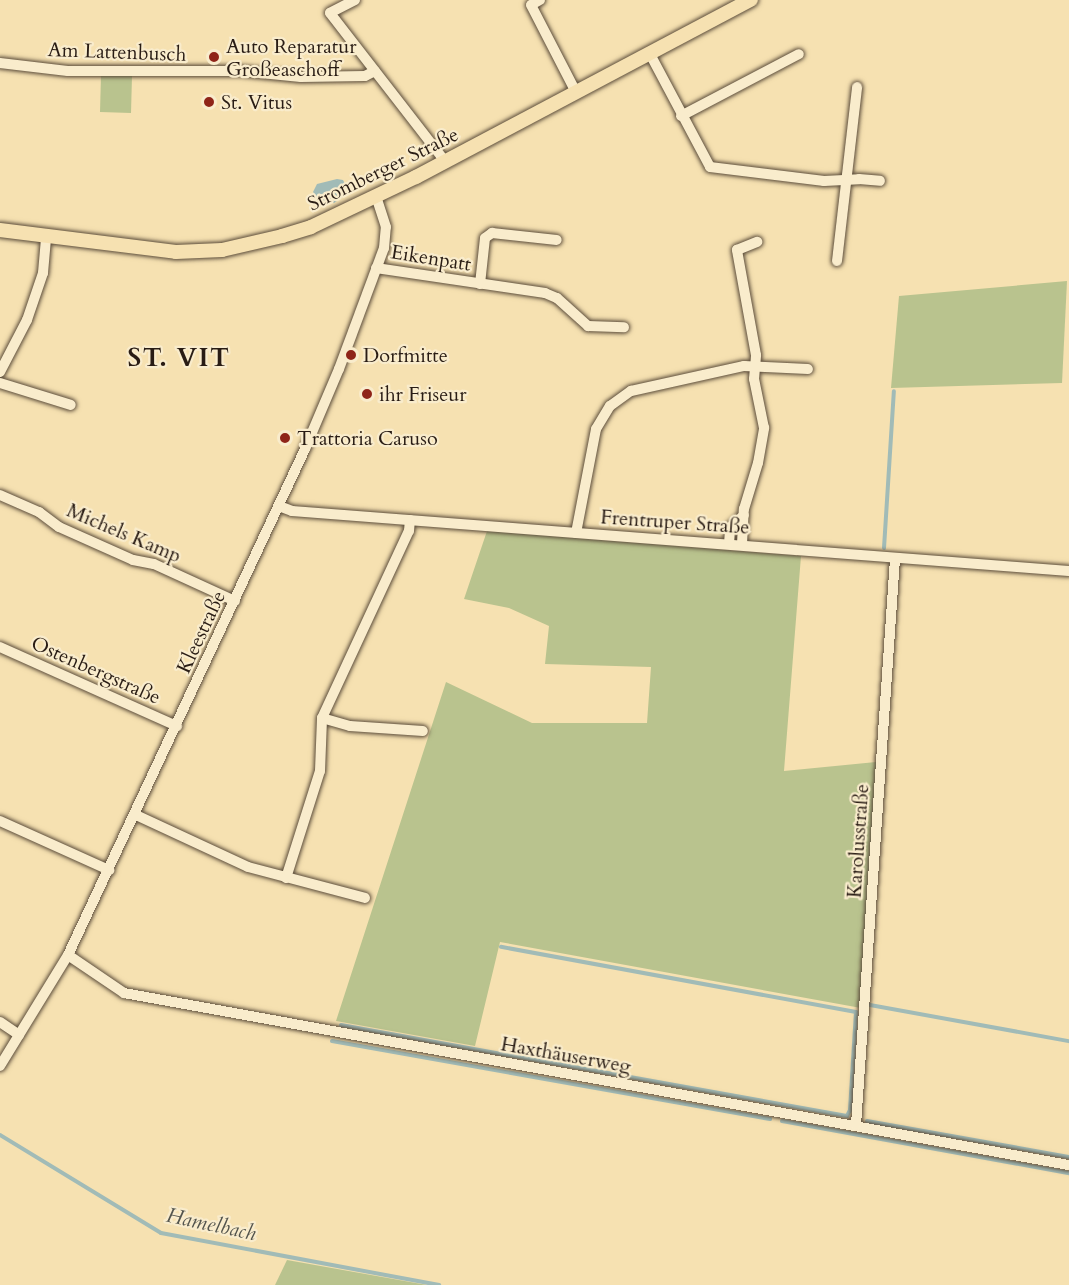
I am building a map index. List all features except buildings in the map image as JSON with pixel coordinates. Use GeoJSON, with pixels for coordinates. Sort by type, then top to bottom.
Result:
{"type":"FeatureCollection","features":[{"type":"Feature","properties":{"kind":"main road","name":"Stromberger Straße"},"geometry":{"type":"LineString","coordinates":[[0,230],[176,252],[222,250],[311,227],[376,197],[751,0]]}},
{"type":"Feature","properties":{"kind":"street"},"geometry":{"type":"LineString","coordinates":[[355,0],[330,13],[445,161]]}},
{"type":"Feature","properties":{"kind":"street"},"geometry":{"type":"LineString","coordinates":[[540,0],[531,5],[576,93]]}},
{"type":"Feature","properties":{"kind":"street"},"geometry":{"type":"LineString","coordinates":[[650,54],[710,167],[824,182],[880,181]]}},
{"type":"Feature","properties":{"kind":"street"},"geometry":{"type":"LineString","coordinates":[[681,116],[799,54]]}},
{"type":"Feature","properties":{"kind":"street","name":"Am Lattenbusch"},"geometry":{"type":"LineString","coordinates":[[0,63],[68,71],[241,71],[301,77],[365,76],[375,71]]}},
{"type":"Feature","properties":{"kind":"street"},"geometry":{"type":"LineString","coordinates":[[837,261],[857,87]]}},
{"type":"Feature","properties":{"kind":"street","name":"Kleestraße"},"geometry":{"type":"LineString","coordinates":[[0,1066],[68,955],[136,815],[279,506],[339,369],[384,248],[386,227],[376,197]]}},
{"type":"Feature","properties":{"kind":"street","name":"Eikenpatt"},"geometry":{"type":"LineString","coordinates":[[480,284],[485,238],[492,233],[556,240]]}},
{"type":"Feature","properties":{"kind":"street"},"geometry":{"type":"LineString","coordinates":[[0,372],[27,320],[43,273],[46,236]]}},
{"type":"Feature","properties":{"kind":"street"},"geometry":{"type":"LineString","coordinates":[[742,544],[744,515],[764,428],[754,379],[756,355],[737,250],[757,242]]}},
{"type":"Feature","properties":{"kind":"street","name":"Eikenpatt"},"geometry":{"type":"LineString","coordinates":[[376,268],[545,293],[557,298],[588,326],[624,327]]}},
{"type":"Feature","properties":{"kind":"street"},"geometry":{"type":"LineString","coordinates":[[576,532],[596,429],[610,406],[631,391],[754,366],[784,370],[808,369]]}},
{"type":"Feature","properties":{"kind":"street"},"geometry":{"type":"LineString","coordinates":[[0,383],[71,405]]}},
{"type":"Feature","properties":{"kind":"street","name":"Michels Kamp"},"geometry":{"type":"LineString","coordinates":[[0,495],[39,512],[70,532],[133,560],[154,564],[235,601]]}},
{"type":"Feature","properties":{"kind":"street","name":"Frentruper Straße"},"geometry":{"type":"LineString","coordinates":[[279,506],[291,511],[879,554],[895,559],[1069,571]]}},
{"type":"Feature","properties":{"kind":"street"},"geometry":{"type":"LineString","coordinates":[[729,543],[730,528],[744,515]]}},
{"type":"Feature","properties":{"kind":"street"},"geometry":{"type":"LineString","coordinates":[[286,878],[320,771],[322,718],[409,531],[410,520]]}},
{"type":"Feature","properties":{"kind":"street","name":"Karolusstraße"},"geometry":{"type":"LineString","coordinates":[[856,1125],[895,559]]}},
{"type":"Feature","properties":{"kind":"street","name":"Ostenbergstraße"},"geometry":{"type":"LineString","coordinates":[[0,647],[177,726]]}},
{"type":"Feature","properties":{"kind":"street"},"geometry":{"type":"LineString","coordinates":[[322,718],[350,726],[423,731]]}},
{"type":"Feature","properties":{"kind":"street"},"geometry":{"type":"LineString","coordinates":[[136,815],[248,867],[365,897]]}},
{"type":"Feature","properties":{"kind":"street"},"geometry":{"type":"LineString","coordinates":[[0,821],[109,870]]}},
{"type":"Feature","properties":{"kind":"street","name":"Haxthäuserweg"},"geometry":{"type":"LineString","coordinates":[[68,955],[124,993],[1069,1165]]}},
{"type":"Feature","properties":{"kind":"street"},"geometry":{"type":"LineString","coordinates":[[0,1022],[19,1035]]}},
{"type":"Feature","properties":{"kind":"green space"},"geometry":{"type":"Polygon","coordinates":[[[101,75],[132,76],[131,113],[100,112],[101,75]]]}},
{"type":"Feature","properties":{"kind":"green space"},"geometry":{"type":"Polygon","coordinates":[[[1067,281],[1062,383],[891,388],[899,296],[1067,281]]]}},
{"type":"Feature","properties":{"kind":"green space"},"geometry":{"type":"Polygon","coordinates":[[[487,531],[801,556],[784,771],[876,762],[861,1008],[500,942],[475,1046],[336,1021],[446,682],[532,723],[647,723],[651,667],[545,664],[549,626],[509,608],[464,599],[487,531]]]}},
{"type":"Feature","properties":{"kind":"green space"},"geometry":{"type":"Polygon","coordinates":[[[287,1260],[427,1285],[275,1285],[287,1260]]]}},
{"type":"Feature","properties":{"kind":"water"},"geometry":{"type":"Polygon","coordinates":[[[337,179],[343,180],[347,188],[346,195],[334,203],[319,203],[313,192],[317,184],[337,179]]]}},
{"type":"Feature","properties":{"kind":"waterway"},"geometry":{"type":"LineString","coordinates":[[884,548],[894,391]]}},
{"type":"Feature","properties":{"kind":"waterway"},"geometry":{"type":"LineString","coordinates":[[341,1025],[847,1116],[850,1110],[856,1012],[501,947]]}},
{"type":"Feature","properties":{"kind":"waterway"},"geometry":{"type":"LineString","coordinates":[[870,1005],[1069,1041]]}},
{"type":"Feature","properties":{"kind":"waterway"},"geometry":{"type":"LineString","coordinates":[[332,1041],[770,1119]]}},
{"type":"Feature","properties":{"kind":"waterway"},"geometry":{"type":"LineString","coordinates":[[782,1121],[1069,1173]]}},
{"type":"Feature","properties":{"kind":"waterway"},"geometry":{"type":"LineString","coordinates":[[867,1121],[1069,1157]]}},
{"type":"Feature","properties":{"kind":"waterway","name":"Hamelbach"},"geometry":{"type":"LineString","coordinates":[[0,1135],[161,1233],[439,1285]]}},
{"type":"Feature","properties":{"kind":"place","name":"Auto Reparatur Großeaschoff"},"geometry":{"type":"Point","coordinates":[214,57]}},
{"type":"Feature","properties":{"kind":"place","name":"St. Vitus"},"geometry":{"type":"Point","coordinates":[209,102]}},
{"type":"Feature","properties":{"kind":"place","name":"Dorfmitte"},"geometry":{"type":"Point","coordinates":[351,355]}},
{"type":"Feature","properties":{"kind":"place","name":"ihr Friseur"},"geometry":{"type":"Point","coordinates":[367,394]}},
{"type":"Feature","properties":{"kind":"place","name":"Trattoria Caruso"},"geometry":{"type":"Point","coordinates":[285,438]}},
{"type":"Feature","properties":{"kind":"district","name":"ST. VIT"},"geometry":{"type":"Point","coordinates":[179,358]}}]}
